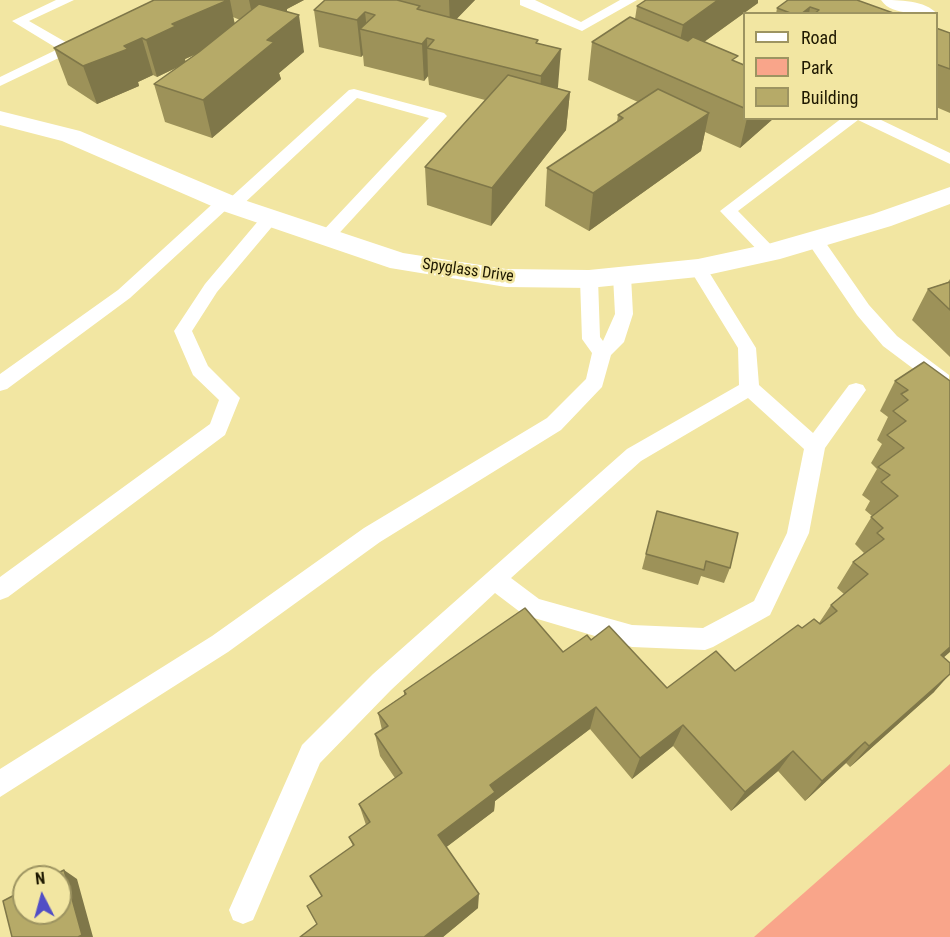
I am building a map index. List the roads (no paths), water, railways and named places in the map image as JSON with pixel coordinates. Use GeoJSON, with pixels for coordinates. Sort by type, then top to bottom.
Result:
{"type":"FeatureCollection","features":[{"type":"Feature","properties":{"kind":"street"},"geometry":{"type":"LineString","coordinates":[[891,0],[923,12]]}},
{"type":"Feature","properties":{"kind":"street","name":"Spyglass Drive"},"geometry":{"type":"LineString","coordinates":[[0,118],[71,136],[228,203],[400,262],[506,278],[589,279],[698,268],[770,254],[882,220],[950,195]]}},
{"type":"Feature","properties":{"kind":"lane"},"geometry":{"type":"LineString","coordinates":[[67,0],[19,21],[69,50]]}},
{"type":"Feature","properties":{"kind":"lane"},"geometry":{"type":"LineString","coordinates":[[528,0],[525,2],[582,27],[630,0]]}},
{"type":"Feature","properties":{"kind":"lane"},"geometry":{"type":"LineString","coordinates":[[0,82],[90,40]]}},
{"type":"Feature","properties":{"kind":"lane"},"geometry":{"type":"LineString","coordinates":[[0,384],[124,294],[354,93],[439,116],[326,237]]}},
{"type":"Feature","properties":{"kind":"lane"},"geometry":{"type":"LineString","coordinates":[[770,254],[728,211],[849,120]]}},
{"type":"Feature","properties":{"kind":"lane"},"geometry":{"type":"LineString","coordinates":[[868,120],[950,159]]}},
{"type":"Feature","properties":{"kind":"lane"},"geometry":{"type":"LineString","coordinates":[[0,590],[218,429],[230,398],[200,370],[183,332],[211,288],[270,218]]}},
{"type":"Feature","properties":{"kind":"lane"},"geometry":{"type":"LineString","coordinates":[[815,240],[863,310],[890,341],[946,383]]}},
{"type":"Feature","properties":{"kind":"lane"},"geometry":{"type":"LineString","coordinates":[[698,268],[747,348],[749,388],[815,446]]}},
{"type":"Feature","properties":{"kind":"lane"},"geometry":{"type":"LineString","coordinates":[[0,784],[220,644],[372,535],[554,424],[595,382],[602,352],[615,342],[624,314],[622,276]]}},
{"type":"Feature","properties":{"kind":"lane"},"geometry":{"type":"LineString","coordinates":[[589,279],[591,339],[602,352]]}},
{"type":"Feature","properties":{"kind":"lane"},"geometry":{"type":"LineString","coordinates":[[243,910],[311,754],[382,682],[634,455],[749,388]]}},
{"type":"Feature","properties":{"kind":"lane"},"geometry":{"type":"LineString","coordinates":[[494,579],[532,608],[632,636],[705,639],[762,608],[798,533],[815,446],[856,390]]}}]}
